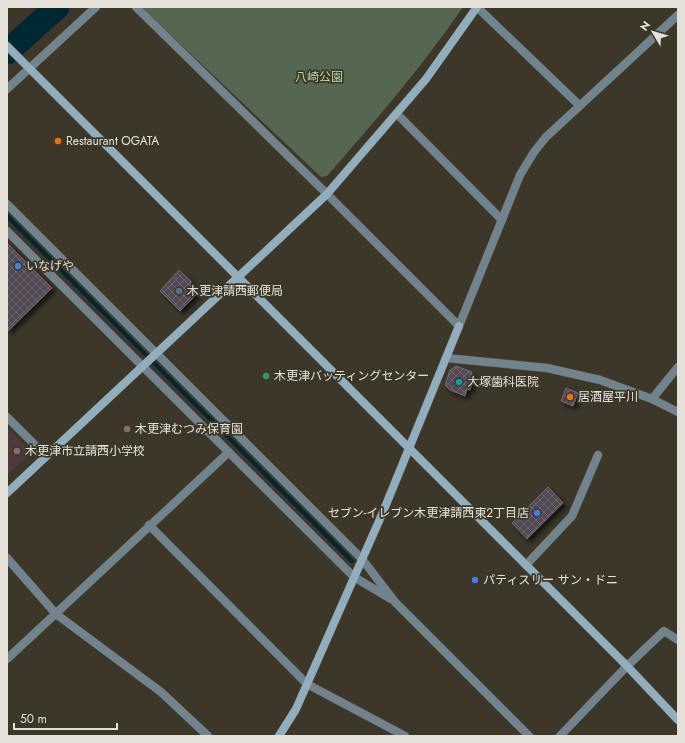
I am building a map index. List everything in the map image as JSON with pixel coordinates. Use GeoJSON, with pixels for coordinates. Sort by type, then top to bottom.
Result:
{"type":"FeatureCollection","features":[{"type":"Feature","properties":{"kind":"street"},"geometry":{"type":"LineString","coordinates":[[7,89],[28,68],[96,7]]}},
{"type":"Feature","properties":{"kind":"street"},"geometry":{"type":"LineString","coordinates":[[136,7],[459,326]]}},
{"type":"Feature","properties":{"kind":"street"},"geometry":{"type":"LineString","coordinates":[[7,493],[239,278],[327,194],[426,79],[477,7],[579,105]]}},
{"type":"Feature","properties":{"kind":"street"},"geometry":{"type":"LineString","coordinates":[[279,736],[296,709],[383,512],[520,175],[534,152],[546,137],[678,15]]}},
{"type":"Feature","properties":{"kind":"street"},"geometry":{"type":"LineString","coordinates":[[7,46],[627,666],[678,720]]}},
{"type":"Feature","properties":{"kind":"street"},"geometry":{"type":"LineString","coordinates":[[396,114],[502,220]]}},
{"type":"Feature","properties":{"kind":"street"},"geometry":{"type":"LineString","coordinates":[[7,204],[155,356],[362,559],[395,602],[529,736]]}},
{"type":"Feature","properties":{"kind":"street"},"geometry":{"type":"LineString","coordinates":[[7,231],[145,365],[229,452],[354,577],[395,602]]}},
{"type":"Feature","properties":{"kind":"street"},"geometry":{"type":"LineString","coordinates":[[446,358],[547,368],[600,380],[652,399],[678,412]]}},
{"type":"Feature","properties":{"kind":"street"},"geometry":{"type":"LineString","coordinates":[[652,399],[678,367]]}},
{"type":"Feature","properties":{"kind":"street"},"geometry":{"type":"LineString","coordinates":[[7,418],[46,456]]}},
{"type":"Feature","properties":{"kind":"street"},"geometry":{"type":"LineString","coordinates":[[7,659],[229,452]]}},
{"type":"Feature","properties":{"kind":"street"},"geometry":{"type":"LineString","coordinates":[[526,565],[572,516],[598,455]]}},
{"type":"Feature","properties":{"kind":"street"},"geometry":{"type":"LineString","coordinates":[[149,525],[307,684],[405,736]]}},
{"type":"Feature","properties":{"kind":"street"},"geometry":{"type":"LineString","coordinates":[[7,558],[56,614],[160,692],[208,736]]}},
{"type":"Feature","properties":{"kind":"street"},"geometry":{"type":"LineString","coordinates":[[560,736],[627,666],[664,631],[678,640]]}},
{"type":"Feature","properties":{"kind":"shaded area","name":"木更津市立請西小学校"},"geometry":{"type":"Polygon","coordinates":[[[7,427],[27,447],[29,455],[7,475],[7,427]]]}},
{"type":"Feature","properties":{"kind":"green space","name":"八崎公園"},"geometry":{"type":"Polygon","coordinates":[[[141,7],[463,7],[415,72],[380,114],[327,176],[321,177],[141,7]]]}},
{"type":"Feature","properties":{"kind":"building","name":"いなげや"},"geometry":{"type":"Polygon","coordinates":[[[7,243],[52,288],[7,332],[7,243]]]}},
{"type":"Feature","properties":{"kind":"building"},"geometry":{"type":"Polygon","coordinates":[[[179,270],[191,281],[190,286],[198,293],[180,311],[160,291],[179,270]]]}},
{"type":"Feature","properties":{"kind":"building","name":"大塚歯科医院"},"geometry":{"type":"Polygon","coordinates":[[[456,366],[472,372],[471,377],[473,379],[470,390],[467,389],[465,396],[450,390],[445,385],[450,370],[456,366]]]}},
{"type":"Feature","properties":{"kind":"building","name":"居酒屋平川"},"geometry":{"type":"Polygon","coordinates":[[[566,388],[578,393],[573,406],[561,401],[566,388]]]}},
{"type":"Feature","properties":{"kind":"building","name":"セブン-イレブン木更津請西東2丁目店"},"geometry":{"type":"Polygon","coordinates":[[[548,487],[563,503],[527,539],[512,523],[548,487]]]}},
{"type":"Feature","properties":{"kind":"waterway"},"geometry":{"type":"LineString","coordinates":[[7,52],[57,7]]}},
{"type":"Feature","properties":{"kind":"waterway"},"geometry":{"type":"LineString","coordinates":[[7,216],[352,561]]}},
{"type":"Feature","properties":{"kind":"place","name":"Restaurant OGATA"},"geometry":{"type":"Point","coordinates":[58,141]}},
{"type":"Feature","properties":{"kind":"place","name":"いなげや"},"geometry":{"type":"Point","coordinates":[18,266]}},
{"type":"Feature","properties":{"kind":"place","name":"木更津請西郵便局"},"geometry":{"type":"Point","coordinates":[179,291]}},
{"type":"Feature","properties":{"kind":"place","name":"木更津バッティングセンター"},"geometry":{"type":"Point","coordinates":[266,376]}},
{"type":"Feature","properties":{"kind":"place","name":"大塚歯科医院"},"geometry":{"type":"Point","coordinates":[459,382]}},
{"type":"Feature","properties":{"kind":"place","name":"居酒屋平川"},"geometry":{"type":"Point","coordinates":[570,397]}},
{"type":"Feature","properties":{"kind":"place","name":"木更津むつみ保育園"},"geometry":{"type":"Point","coordinates":[127,429]}},
{"type":"Feature","properties":{"kind":"place","name":"木更津市立請西小学校"},"geometry":{"type":"Point","coordinates":[17,451]}},
{"type":"Feature","properties":{"kind":"place","name":"セブン-イレブン木更津請西東2丁目店"},"geometry":{"type":"Point","coordinates":[537,513]}},
{"type":"Feature","properties":{"kind":"place","name":"パティスリー サン・ドニ"},"geometry":{"type":"Point","coordinates":[475,580]}}]}
